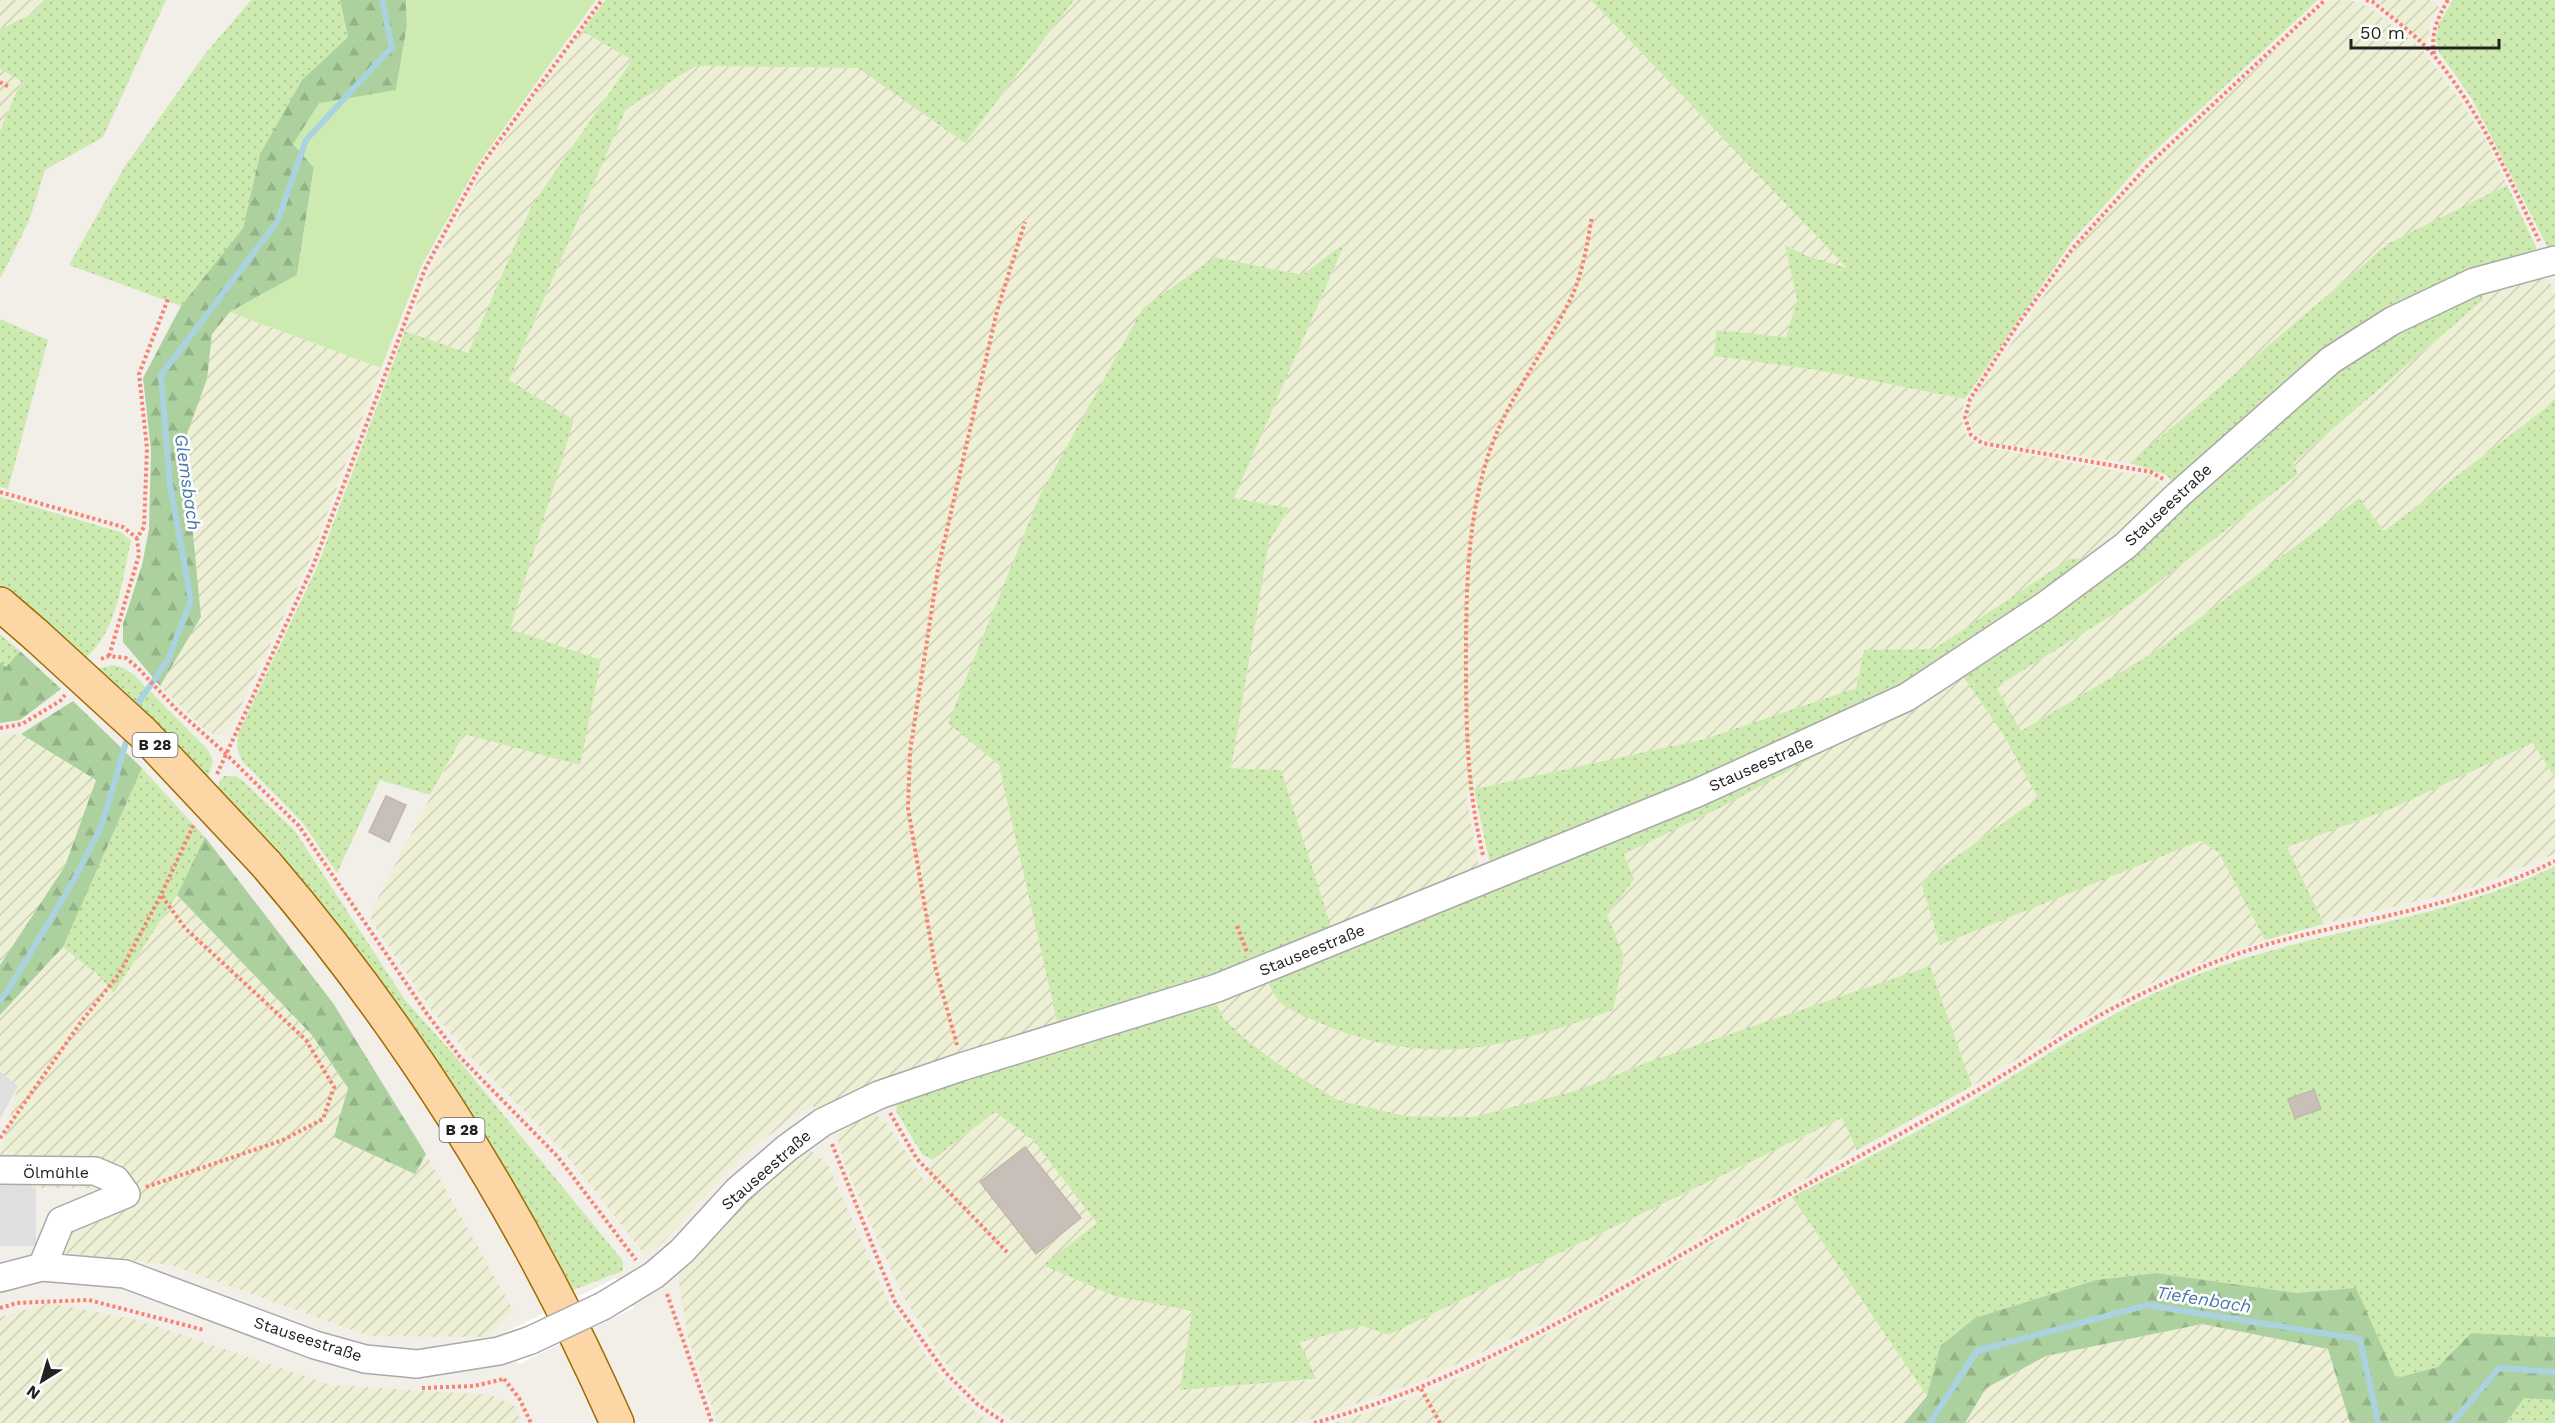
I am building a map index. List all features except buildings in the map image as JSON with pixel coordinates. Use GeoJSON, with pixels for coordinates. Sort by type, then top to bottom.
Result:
{"type":"FeatureCollection","features":[{"type":"Feature","properties":{"kind":"main road","name":"B 28"},"geometry":{"type":"LineString","coordinates":[[0,604],[143,733],[266,864],[362,981],[443,1099],[499,1190],[548,1278],[617,1423]]}},
{"type":"Feature","properties":{"kind":"street","name":"Stauseestraße"},"geometry":{"type":"LineString","coordinates":[[0,1278],[42,1267],[125,1274],[315,1345],[365,1359],[417,1364],[498,1352],[531,1340],[603,1306],[654,1275],[682,1251],[738,1190],[787,1148],[823,1122],[879,1095],[961,1067],[1216,988],[1697,793],[1907,698],[2046,605],[2125,546],[2178,495],[2331,360],[2392,321],[2474,282],[2552,260]]}},
{"type":"Feature","properties":{"kind":"street","name":"Ölmühle"},"geometry":{"type":"LineString","coordinates":[[0,1170],[95,1171],[116,1180],[126,1194]]}},
{"type":"Feature","properties":{"kind":"street"},"geometry":{"type":"LineString","coordinates":[[42,1267],[61,1221],[126,1194]]}},
{"type":"Feature","properties":{"kind":"path"},"geometry":{"type":"LineString","coordinates":[[216,776],[313,566],[425,269],[480,167],[602,0]]}},
{"type":"Feature","properties":{"kind":"path"},"geometry":{"type":"LineString","coordinates":[[2178,495],[2163,479],[2151,472],[1982,443],[1971,435],[1965,418],[1970,399],[2073,248],[2148,165],[2325,0]]}},
{"type":"Feature","properties":{"kind":"path"},"geometry":{"type":"LineString","coordinates":[[2366,0],[2373,2],[2434,55],[2468,103],[2552,260]]}},
{"type":"Feature","properties":{"kind":"path"},"geometry":{"type":"LineString","coordinates":[[2434,55],[2432,40],[2434,24],[2448,0]]}},
{"type":"Feature","properties":{"kind":"path"},"geometry":{"type":"LineString","coordinates":[[0,82],[9,87]]}},
{"type":"Feature","properties":{"kind":"path"},"geometry":{"type":"LineString","coordinates":[[1489,879],[1476,827],[1466,751],[1466,604],[1473,522],[1489,453],[1516,396],[1569,302],[1585,254],[1592,216]]}},
{"type":"Feature","properties":{"kind":"path"},"geometry":{"type":"LineString","coordinates":[[961,1067],[955,1035],[935,966],[908,808],[910,752],[938,569],[996,311],[1025,222]]}},
{"type":"Feature","properties":{"kind":"path"},"geometry":{"type":"LineString","coordinates":[[136,538],[144,527],[147,448],[139,374],[168,298]]}},
{"type":"Feature","properties":{"kind":"path"},"geometry":{"type":"LineString","coordinates":[[0,492],[123,527],[136,538],[139,555],[109,656]]}},
{"type":"Feature","properties":{"kind":"path"},"geometry":{"type":"LineString","coordinates":[[138,668],[177,710],[226,754],[299,826],[392,966],[460,1057],[558,1157],[641,1266],[654,1275],[667,1294],[711,1423]]}},
{"type":"Feature","properties":{"kind":"path"},"geometry":{"type":"LineString","coordinates":[[0,1138],[81,1022],[119,975],[161,895],[196,819]]}},
{"type":"Feature","properties":{"kind":"path"},"geometry":{"type":"LineString","coordinates":[[1314,1423],[1421,1389],[1582,1311],[1859,1155],[1915,1126],[2115,1007],[2173,979],[2266,945],[2477,892],[2535,871],[2555,861]]}},
{"type":"Feature","properties":{"kind":"path"},"geometry":{"type":"LineString","coordinates":[[126,1194],[283,1140],[323,1119],[334,1088],[306,1040],[185,928],[161,895]]}},
{"type":"Feature","properties":{"kind":"path"},"geometry":{"type":"LineString","coordinates":[[879,1095],[917,1159],[1007,1252]]}},
{"type":"Feature","properties":{"kind":"path"},"geometry":{"type":"LineString","coordinates":[[823,1122],[896,1302],[945,1372],[977,1404],[1005,1423]]}},
{"type":"Feature","properties":{"kind":"path"},"geometry":{"type":"LineString","coordinates":[[0,1308],[17,1303],[89,1300],[209,1332]]}},
{"type":"Feature","properties":{"kind":"path"},"geometry":{"type":"LineString","coordinates":[[421,1388],[474,1386],[504,1379],[519,1398],[531,1423]]}},
{"type":"Feature","properties":{"kind":"path"},"geometry":{"type":"LineString","coordinates":[[1421,1389],[1440,1423]]}},
{"type":"Feature","properties":{"kind":"shaded area"},"geometry":{"type":"Polygon","coordinates":[[[0,1071],[18,1086],[0,1119],[0,1071]]]}},
{"type":"Feature","properties":{"kind":"shaded area"},"geometry":{"type":"Polygon","coordinates":[[[0,1178],[36,1188],[36,1246],[0,1246],[0,1178]]]}},
{"type":"Feature","properties":{"kind":"green space"},"geometry":{"type":"Polygon","coordinates":[[[0,0],[44,0],[34,13],[0,29],[0,0]]]}},
{"type":"Feature","properties":{"kind":"green space"},"geometry":{"type":"Polygon","coordinates":[[[44,0],[166,0],[103,137],[45,170],[29,221],[0,279],[0,131],[21,81],[0,69],[0,29],[34,13],[44,0]]]}},
{"type":"Feature","properties":{"kind":"green space"},"geometry":{"type":"Polygon","coordinates":[[[251,0],[340,0],[348,37],[302,80],[260,154],[243,228],[181,306],[69,265],[125,166],[205,54],[251,0]]]}},
{"type":"Feature","properties":{"kind":"green space"},"geometry":{"type":"Polygon","coordinates":[[[340,0],[406,0],[407,26],[396,90],[314,167],[297,275],[230,312],[212,334],[207,379],[187,434],[192,523],[201,617],[160,686],[123,642],[123,624],[142,565],[149,529],[151,450],[143,378],[181,306],[243,228],[260,154],[302,80],[348,37],[340,0]]]}},
{"type":"Feature","properties":{"kind":"green space"},"geometry":{"type":"Polygon","coordinates":[[[406,0],[596,0],[478,164],[421,267],[381,368],[230,312],[297,275],[314,168],[293,144],[319,103],[396,90],[407,26],[406,0]]]}},
{"type":"Feature","properties":{"kind":"green space"},"geometry":{"type":"Polygon","coordinates":[[[606,0],[1074,0],[965,143],[858,68],[696,66],[626,109],[509,380],[574,420],[510,629],[601,660],[580,765],[464,734],[430,795],[380,780],[337,873],[303,823],[242,761],[237,749],[238,734],[317,567],[405,331],[468,353],[532,205],[632,60],[582,31],[606,0]]]}},
{"type":"Feature","properties":{"kind":"green space"},"geometry":{"type":"Polygon","coordinates":[[[1074,0],[1591,0],[1848,269],[1807,256],[1785,245],[1797,300],[1786,338],[1716,330],[1714,356],[1817,370],[1965,399],[1961,418],[1967,438],[1980,446],[2137,475],[2150,475],[2161,483],[2165,491],[2164,500],[2088,558],[2069,560],[1934,650],[1864,650],[1856,688],[1705,739],[1474,789],[1466,795],[1479,869],[1333,933],[1231,769],[1269,542],[1289,509],[1234,498],[1345,244],[1302,275],[1215,257],[999,765],[1059,1030],[823,1111],[812,1106],[744,1154],[662,1243],[646,1256],[564,1152],[467,1053],[433,1012],[371,921],[372,909],[464,733],[580,765],[509,629],[574,420],[509,381],[626,109],[696,66],[858,68],[965,143],[1074,0]]]}},
{"type":"Feature","properties":{"kind":"green space"},"geometry":{"type":"Polygon","coordinates":[[[1591,0],[2318,0],[2144,161],[2073,240],[1965,399],[1817,370],[1714,356],[1716,330],[1786,337],[1797,300],[1785,245],[1807,256],[1847,268],[1591,0]]]}},
{"type":"Feature","properties":{"kind":"green space"},"geometry":{"type":"Polygon","coordinates":[[[2350,0],[2369,7],[2421,48],[2464,106],[2485,139],[2507,185],[2389,243],[2130,463],[1993,443],[1974,433],[1968,417],[1972,401],[2079,244],[2153,164],[2328,1],[2350,0]]]}},
{"type":"Feature","properties":{"kind":"green space"},"geometry":{"type":"Polygon","coordinates":[[[2376,0],[2429,0],[2439,7],[2430,23],[2427,45],[2376,0]]]}},
{"type":"Feature","properties":{"kind":"green space"},"geometry":{"type":"Polygon","coordinates":[[[2453,0],[2555,0],[2555,251],[2548,248],[2472,99],[2439,52],[2436,39],[2438,25],[2453,0]]]}},
{"type":"Feature","properties":{"kind":"green space"},"geometry":{"type":"Polygon","coordinates":[[[582,31],[632,60],[532,205],[468,353],[405,331],[430,271],[484,168],[582,31]]]}},
{"type":"Feature","properties":{"kind":"green space"},"geometry":{"type":"Polygon","coordinates":[[[0,69],[21,81],[0,131],[0,69]]]}},
{"type":"Feature","properties":{"kind":"green space"},"geometry":{"type":"Polygon","coordinates":[[[2507,185],[2536,247],[2535,253],[2472,276],[2174,483],[2166,475],[2130,463],[2389,243],[2507,185]]]}},
{"type":"Feature","properties":{"kind":"green space"},"geometry":{"type":"Polygon","coordinates":[[[1345,243],[1234,498],[1289,508],[1269,542],[1231,768],[1281,770],[1333,933],[1059,1030],[999,765],[948,723],[1040,495],[1143,308],[1215,257],[1302,275],[1345,243]]]}},
{"type":"Feature","properties":{"kind":"green space"},"geometry":{"type":"Polygon","coordinates":[[[2547,277],[2555,293],[2555,401],[2384,531],[2358,499],[2156,651],[2021,731],[1996,687],[2129,605],[2297,475],[2292,464],[2483,300],[2480,288],[2547,277]]]}},
{"type":"Feature","properties":{"kind":"green space"},"geometry":{"type":"Polygon","coordinates":[[[2480,288],[2483,300],[2293,463],[2298,474],[2129,605],[1996,687],[2021,731],[2156,651],[2359,498],[2384,531],[2555,401],[2555,778],[2533,743],[2391,809],[2287,847],[2324,924],[2265,940],[2219,853],[2200,841],[1940,945],[1921,882],[2038,798],[2003,734],[1960,672],[2336,366],[2480,288]]]}},
{"type":"Feature","properties":{"kind":"green space"},"geometry":{"type":"Polygon","coordinates":[[[230,312],[381,368],[308,565],[232,725],[219,736],[205,730],[160,686],[201,617],[192,523],[187,434],[207,379],[212,334],[230,312]]]}},
{"type":"Feature","properties":{"kind":"green space"},"geometry":{"type":"Polygon","coordinates":[[[0,319],[48,340],[8,489],[0,487],[0,319]]]}},
{"type":"Feature","properties":{"kind":"green space"},"geometry":{"type":"Polygon","coordinates":[[[0,497],[120,532],[131,540],[112,618],[97,646],[86,658],[0,586],[0,497]]]}},
{"type":"Feature","properties":{"kind":"green space"},"geometry":{"type":"Polygon","coordinates":[[[2088,558],[2041,597],[1902,688],[1694,786],[1490,864],[1474,789],[1705,739],[1856,688],[1864,650],[1934,649],[2069,559],[2088,558]]]}},
{"type":"Feature","properties":{"kind":"green space"},"geometry":{"type":"Polygon","coordinates":[[[0,634],[20,651],[6,667],[0,662],[0,634]]]}},
{"type":"Feature","properties":{"kind":"green space"},"geometry":{"type":"Polygon","coordinates":[[[20,651],[61,689],[20,720],[0,723],[0,662],[6,667],[20,651]]]}},
{"type":"Feature","properties":{"kind":"green space"},"geometry":{"type":"Polygon","coordinates":[[[113,665],[124,668],[134,675],[208,750],[213,761],[208,778],[97,669],[113,665]]]}},
{"type":"Feature","properties":{"kind":"green space"},"geometry":{"type":"Polygon","coordinates":[[[1960,672],[2003,734],[2038,798],[1921,882],[1940,945],[2199,841],[2219,853],[2265,940],[2171,974],[2111,1003],[1972,1086],[1930,967],[1575,1091],[1474,1117],[1405,1116],[1338,1100],[1281,1066],[1222,1018],[1214,998],[1265,978],[1280,1002],[1315,1021],[1370,1042],[1624,957],[1607,916],[1634,879],[1623,854],[1722,807],[1960,672]]]}},
{"type":"Feature","properties":{"kind":"green space"},"geometry":{"type":"Polygon","coordinates":[[[73,701],[142,768],[63,947],[0,1015],[0,965],[65,866],[96,780],[21,734],[73,701]]]}},
{"type":"Feature","properties":{"kind":"green space"},"geometry":{"type":"Polygon","coordinates":[[[1913,703],[1722,807],[1624,854],[1634,879],[1607,916],[1624,956],[1613,1010],[1509,1042],[1443,1050],[1410,1048],[1374,1041],[1337,1030],[1299,1014],[1280,1002],[1265,978],[1913,703]]]}},
{"type":"Feature","properties":{"kind":"green space"},"geometry":{"type":"Polygon","coordinates":[[[21,734],[96,780],[65,866],[0,965],[0,736],[21,734]]]}},
{"type":"Feature","properties":{"kind":"green space"},"geometry":{"type":"Polygon","coordinates":[[[2534,743],[2555,778],[2555,854],[2474,887],[2324,924],[2287,847],[2391,809],[2534,743]]]}},
{"type":"Feature","properties":{"kind":"green space"},"geometry":{"type":"Polygon","coordinates":[[[142,768],[205,837],[177,895],[114,993],[98,975],[63,947],[142,768]]]}},
{"type":"Feature","properties":{"kind":"green space"},"geometry":{"type":"Polygon","coordinates":[[[224,776],[234,776],[242,780],[295,831],[405,1000],[462,1064],[623,1261],[623,1271],[570,1291],[519,1191],[404,1018],[218,789],[220,780],[224,776]]]}},
{"type":"Feature","properties":{"kind":"green space"},"geometry":{"type":"Polygon","coordinates":[[[205,837],[333,1003],[426,1154],[415,1174],[334,1137],[348,1088],[312,1035],[177,895],[205,837]]]}},
{"type":"Feature","properties":{"kind":"green space"},"geometry":{"type":"Polygon","coordinates":[[[2555,866],[2555,1337],[2471,1333],[2438,1368],[2395,1378],[2356,1289],[2297,1293],[2156,1273],[2096,1280],[1975,1318],[1940,1346],[1927,1396],[1792,1197],[1936,1121],[2101,1022],[2175,984],[2269,951],[2463,902],[2510,886],[2555,866]]]}},
{"type":"Feature","properties":{"kind":"green space"},"geometry":{"type":"Polygon","coordinates":[[[177,895],[312,1035],[348,1088],[335,1137],[415,1174],[426,1154],[514,1312],[486,1337],[369,1336],[171,1265],[60,1252],[90,1188],[36,1188],[0,1178],[0,1156],[18,1086],[0,1071],[0,1015],[63,947],[98,975],[115,993],[177,895]]]}},
{"type":"Feature","properties":{"kind":"green space"},"geometry":{"type":"Polygon","coordinates":[[[1930,966],[1972,1086],[1857,1150],[1842,1118],[1388,1335],[1362,1326],[1300,1342],[1316,1379],[1180,1390],[1192,1311],[1114,1296],[1043,1265],[1097,1223],[1033,1140],[995,1112],[932,1160],[922,1154],[896,1111],[900,1095],[1214,998],[1223,1018],[1244,1038],[1281,1066],[1338,1100],[1405,1116],[1474,1117],[1575,1091],[1651,1061],[1930,966]]]}},
{"type":"Feature","properties":{"kind":"green space"},"geometry":{"type":"Polygon","coordinates":[[[869,1109],[886,1122],[926,1183],[932,1160],[995,1112],[1033,1140],[1097,1223],[1044,1265],[1114,1296],[1193,1311],[1180,1390],[1315,1380],[1300,1342],[1362,1326],[1388,1335],[1843,1118],[1857,1150],[1579,1307],[1416,1383],[1315,1418],[1294,1423],[1015,1423],[981,1400],[949,1368],[903,1297],[844,1163],[837,1137],[844,1120],[869,1109]]]}},
{"type":"Feature","properties":{"kind":"green space"},"geometry":{"type":"Polygon","coordinates":[[[791,1150],[811,1151],[827,1163],[889,1303],[940,1376],[972,1409],[992,1423],[718,1423],[688,1338],[678,1277],[689,1256],[791,1150]]]}},
{"type":"Feature","properties":{"kind":"green space"},"geometry":{"type":"Polygon","coordinates":[[[1792,1197],[1927,1396],[1904,1423],[1334,1423],[1430,1392],[1584,1315],[1792,1197]]]}},
{"type":"Feature","properties":{"kind":"green space"},"geometry":{"type":"Polygon","coordinates":[[[2156,1273],[2297,1293],[2356,1288],[2396,1378],[2438,1367],[2471,1333],[2555,1337],[2555,1400],[2524,1398],[2506,1423],[2350,1423],[2328,1349],[2202,1324],[2046,1356],[1986,1388],[1965,1423],[1904,1423],[1927,1396],[1940,1346],[1975,1318],[2096,1280],[2156,1273]]]}},
{"type":"Feature","properties":{"kind":"green space"},"geometry":{"type":"Polygon","coordinates":[[[49,1303],[138,1320],[331,1385],[490,1395],[515,1406],[521,1423],[0,1423],[0,1317],[49,1303]]]}},
{"type":"Feature","properties":{"kind":"green space"},"geometry":{"type":"Polygon","coordinates":[[[2202,1324],[2328,1349],[2350,1423],[1965,1423],[1986,1388],[2046,1356],[2202,1324]]]}},
{"type":"Feature","properties":{"kind":"green space"},"geometry":{"type":"Polygon","coordinates":[[[2524,1398],[2555,1400],[2555,1423],[2506,1423],[2524,1398]]]}},
{"type":"Feature","properties":{"kind":"pier"},"geometry":{"type":"Polygon","coordinates":[[[616,1278],[634,1308],[519,1364],[504,1333],[616,1278]]]}},
{"type":"Feature","properties":{"kind":"waterway","name":"Glemsbach"},"geometry":{"type":"LineString","coordinates":[[135,711],[138,703],[168,660],[191,600],[170,485],[161,375],[277,222],[306,140],[392,47],[382,0]]}},
{"type":"Feature","properties":{"kind":"waterway","name":"Glemsbach"},"geometry":{"type":"LineString","coordinates":[[0,1000],[74,880],[102,825],[129,732]]}},
{"type":"Feature","properties":{"kind":"waterway","name":"Tiefenbach"},"geometry":{"type":"LineString","coordinates":[[1930,1423],[1977,1351],[2147,1305],[2360,1339],[2378,1423]]}},
{"type":"Feature","properties":{"kind":"waterway","name":"Tiefenbach"},"geometry":{"type":"LineString","coordinates":[[2452,1423],[2499,1368],[2555,1372]]}}]}
